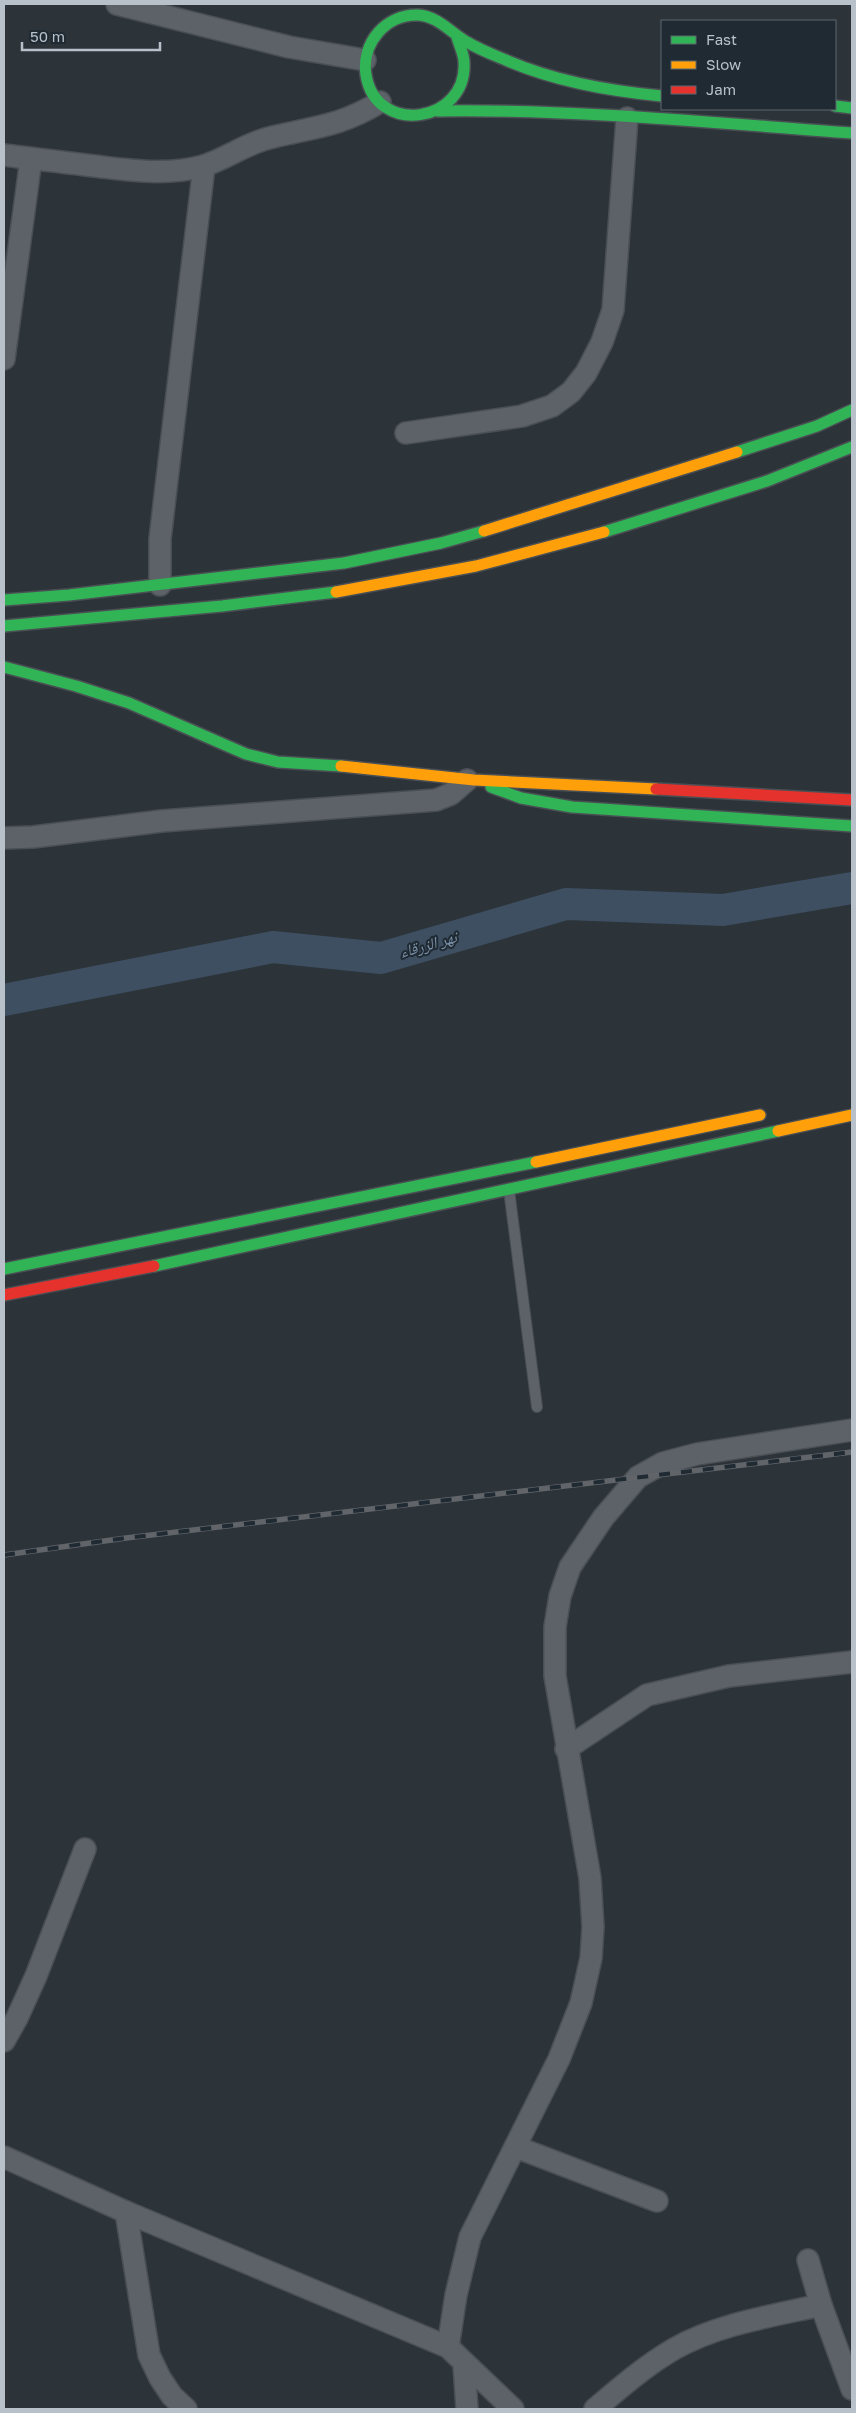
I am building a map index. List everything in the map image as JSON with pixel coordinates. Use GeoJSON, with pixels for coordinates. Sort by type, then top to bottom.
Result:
{"type":"FeatureCollection","features":[{"type":"Feature","properties":{"kind":"street"},"geometry":{"type":"LineString","coordinates":[[117,4],[290,47],[364,60]]}},
{"type":"Feature","properties":{"kind":"street"},"geometry":{"type":"LineString","coordinates":[[443,11],[447,26]]}},
{"type":"Feature","properties":{"kind":"street"},"geometry":{"type":"LineString","coordinates":[[419,15],[434,18],[447,26],[457,37],[464,50],[466,64],[464,78],[459,91],[450,103],[438,111],[426,115],[402,114],[380,102],[370,90],[365,75],[364,60],[369,44],[377,31],[390,17],[404,16],[419,15]]}},
{"type":"Feature","properties":{"kind":"street"},"geometry":{"type":"LineString","coordinates":[[457,37],[510,62],[551,76],[661,96]]}},
{"type":"Feature","properties":{"kind":"street"},"geometry":{"type":"LineString","coordinates":[[4,155],[163,172],[204,166],[251,143],[333,125],[380,102]]}},
{"type":"Feature","properties":{"kind":"street"},"geometry":{"type":"LineString","coordinates":[[836,106],[852,108]]}},
{"type":"Feature","properties":{"kind":"street"},"geometry":{"type":"LineString","coordinates":[[438,111],[496,110],[852,133]]}},
{"type":"Feature","properties":{"kind":"street"},"geometry":{"type":"LineString","coordinates":[[406,433],[522,416],[552,406],[571,392],[586,372],[602,342],[612,310],[627,118]]}},
{"type":"Feature","properties":{"kind":"street"},"geometry":{"type":"LineString","coordinates":[[4,359],[31,158]]}},
{"type":"Feature","properties":{"kind":"street"},"geometry":{"type":"LineString","coordinates":[[160,585],[160,539],[204,166]]}},
{"type":"Feature","properties":{"kind":"street"},"geometry":{"type":"LineString","coordinates":[[4,600],[160,585],[344,563],[441,543],[525,520],[808,429],[852,410]]}},
{"type":"Feature","properties":{"kind":"street"},"geometry":{"type":"LineString","coordinates":[[4,626],[280,601],[355,590],[503,562],[583,540],[787,475],[852,447]]}},
{"type":"Feature","properties":{"kind":"street"},"geometry":{"type":"LineString","coordinates":[[4,667],[99,693],[191,728],[218,744],[248,755],[279,762],[415,772],[474,781],[507,780],[852,800]]}},
{"type":"Feature","properties":{"kind":"street"},"geometry":{"type":"LineString","coordinates":[[474,781],[504,794],[528,801],[572,807],[852,826]]}},
{"type":"Feature","properties":{"kind":"street"},"geometry":{"type":"LineString","coordinates":[[4,838],[33,837],[162,821],[436,800],[474,781]]}},
{"type":"Feature","properties":{"kind":"street"},"geometry":{"type":"LineString","coordinates":[[4,1295],[164,1252],[505,1169],[769,1114]]}},
{"type":"Feature","properties":{"kind":"street"},"geometry":{"type":"LineString","coordinates":[[4,1269],[164,1252],[589,1173],[852,1115]]}},
{"type":"Feature","properties":{"kind":"street"},"geometry":{"type":"LineString","coordinates":[[505,1169],[509,1188]]}},
{"type":"Feature","properties":{"kind":"street"},"geometry":{"type":"LineString","coordinates":[[448,2347],[456,2295],[470,2237],[484,2206],[516,2148],[558,2059],[581,2003],[591,1958],[593,1927],[590,1878],[566,1749],[555,1676],[555,1627],[560,1596],[570,1567],[585,1543],[638,1477],[663,1464],[696,1454],[852,1430]]}},
{"type":"Feature","properties":{"kind":"street"},"geometry":{"type":"LineString","coordinates":[[566,1749],[647,1695],[729,1676],[852,1662]]}},
{"type":"Feature","properties":{"kind":"street"},"geometry":{"type":"LineString","coordinates":[[4,2041],[18,2018],[36,1976],[85,1849]]}},
{"type":"Feature","properties":{"kind":"street"},"geometry":{"type":"LineString","coordinates":[[516,2148],[657,2201]]}},
{"type":"Feature","properties":{"kind":"street"},"geometry":{"type":"LineString","coordinates":[[4,2157],[126,2212],[448,2347],[464,2365],[513,2409]]}},
{"type":"Feature","properties":{"kind":"street"},"geometry":{"type":"LineString","coordinates":[[126,2212],[150,2355],[160,2378],[172,2396],[186,2409]]}},
{"type":"Feature","properties":{"kind":"street"},"geometry":{"type":"LineString","coordinates":[[808,2260],[820,2305],[851,2380]]}},
{"type":"Feature","properties":{"kind":"street"},"geometry":{"type":"LineString","coordinates":[[595,2409],[643,2368],[684,2344],[734,2325],[820,2305]]}},
{"type":"Feature","properties":{"kind":"street"},"geometry":{"type":"LineString","coordinates":[[464,2365],[467,2409]]}},
{"type":"Feature","properties":{"kind":"lane"},"geometry":{"type":"LineString","coordinates":[[509,1188],[537,1407]]}},
{"type":"Feature","properties":{"kind":"waterway","name":"نهر الزرقاء"},"geometry":{"type":"LineString","coordinates":[[4,1000],[273,947],[381,958],[566,904],[723,910],[852,888]]}},
{"type":"Feature","properties":{"kind":"railway"},"geometry":{"type":"LineString","coordinates":[[4,1555],[126,1538],[852,1452]]}},
{"type":"Feature","properties":{"kind":"traffic: fast"},"geometry":{"type":"LineString","coordinates":[[457,37],[464,59],[461,83],[452,98],[437,109],[420,115],[402,114],[386,108],[373,95],[366,75],[365,63],[372,42],[386,25],[396,19],[418,15],[432,18],[482,50],[545,75],[603,88],[661,96]]}},
{"type":"Feature","properties":{"kind":"traffic: fast"},"geometry":{"type":"LineString","coordinates":[[836,106],[852,108]]}},
{"type":"Feature","properties":{"kind":"traffic: fast"},"geometry":{"type":"LineString","coordinates":[[438,111],[593,114],[852,133]]}},
{"type":"Feature","properties":{"kind":"traffic: fast"},"geometry":{"type":"LineString","coordinates":[[737,452],[817,426],[852,410]]}},
{"type":"Feature","properties":{"kind":"traffic: fast"},"geometry":{"type":"LineString","coordinates":[[604,532],[767,481],[852,447]]}},
{"type":"Feature","properties":{"kind":"traffic: fast"},"geometry":{"type":"LineString","coordinates":[[4,600],[69,595],[344,563],[441,543],[484,531]]}},
{"type":"Feature","properties":{"kind":"traffic: fast"},"geometry":{"type":"LineString","coordinates":[[4,626],[222,606],[336,592]]}},
{"type":"Feature","properties":{"kind":"traffic: fast"},"geometry":{"type":"LineString","coordinates":[[4,667],[76,686],[129,703],[246,754],[278,762],[341,766]]}},
{"type":"Feature","properties":{"kind":"traffic: fast"},"geometry":{"type":"LineString","coordinates":[[491,787],[521,798],[572,807],[852,826]]}},
{"type":"Feature","properties":{"kind":"traffic: fast"},"geometry":{"type":"LineString","coordinates":[[154,1266],[778,1131]]}},
{"type":"Feature","properties":{"kind":"traffic: fast"},"geometry":{"type":"LineString","coordinates":[[4,1269],[536,1162]]}},
{"type":"Feature","properties":{"kind":"traffic: slow"},"geometry":{"type":"LineString","coordinates":[[484,531],[737,452]]}},
{"type":"Feature","properties":{"kind":"traffic: slow"},"geometry":{"type":"LineString","coordinates":[[336,592],[476,566],[604,532]]}},
{"type":"Feature","properties":{"kind":"traffic: slow"},"geometry":{"type":"LineString","coordinates":[[341,766],[474,780],[656,789]]}},
{"type":"Feature","properties":{"kind":"traffic: slow"},"geometry":{"type":"LineString","coordinates":[[536,1162],[760,1115]]}},
{"type":"Feature","properties":{"kind":"traffic: slow"},"geometry":{"type":"LineString","coordinates":[[778,1131],[852,1115]]}},
{"type":"Feature","properties":{"kind":"traffic: jam"},"geometry":{"type":"LineString","coordinates":[[656,789],[852,800]]}},
{"type":"Feature","properties":{"kind":"traffic: jam"},"geometry":{"type":"LineString","coordinates":[[4,1295],[154,1266]]}}]}
